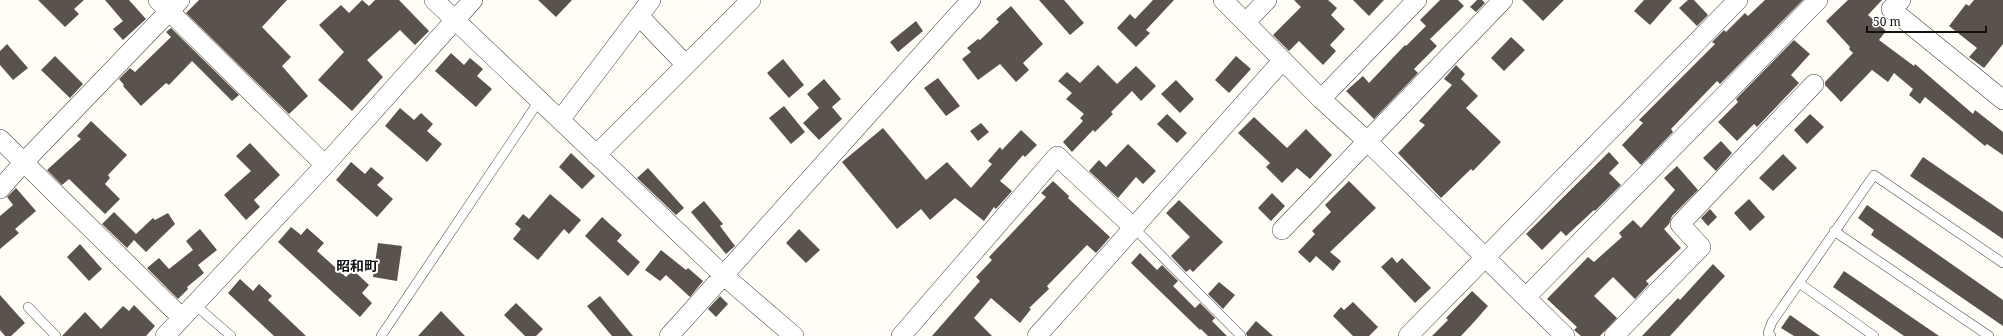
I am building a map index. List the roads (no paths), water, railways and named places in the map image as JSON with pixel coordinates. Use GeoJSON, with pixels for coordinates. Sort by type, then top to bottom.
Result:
{"type":"FeatureCollection","features":[{"type":"Feature","properties":{"kind":"street"},"geometry":{"type":"LineString","coordinates":[[434,0],[723,275],[794,336]]}},
{"type":"Feature","properties":{"kind":"street"},"geometry":{"type":"LineString","coordinates":[[165,336],[325,165],[473,0]]}},
{"type":"Feature","properties":{"kind":"street"},"geometry":{"type":"LineString","coordinates":[[560,120],[651,0]]}},
{"type":"Feature","properties":{"kind":"street"},"geometry":{"type":"LineString","coordinates":[[596,155],[751,0]]}},
{"type":"Feature","properties":{"kind":"street"},"geometry":{"type":"LineString","coordinates":[[669,336],[971,0]]}},
{"type":"Feature","properties":{"kind":"street"},"geometry":{"type":"LineString","coordinates":[[1224,0],[1321,99],[1367,141],[1565,336]]}},
{"type":"Feature","properties":{"kind":"street"},"geometry":{"type":"LineString","coordinates":[[1246,22],[1267,0]]}},
{"type":"Feature","properties":{"kind":"street"},"geometry":{"type":"LineString","coordinates":[[1321,99],[1417,0]]}},
{"type":"Feature","properties":{"kind":"street"},"geometry":{"type":"LineString","coordinates":[[1282,230],[1503,0]]}},
{"type":"Feature","properties":{"kind":"street"},"geometry":{"type":"LineString","coordinates":[[1526,297],[1818,0]]}},
{"type":"Feature","properties":{"kind":"street"},"geometry":{"type":"LineString","coordinates":[[1901,0],[1891,9],[2003,100]]}},
{"type":"Feature","properties":{"kind":"street"},"geometry":{"type":"LineString","coordinates":[[0,189],[170,4],[325,165]]}},
{"type":"Feature","properties":{"kind":"street"},"geometry":{"type":"LineString","coordinates":[[1408,336],[1726,4]]}},
{"type":"Feature","properties":{"kind":"street"},"geometry":{"type":"LineString","coordinates":[[640,16],[686,65]]}},
{"type":"Feature","properties":{"kind":"street"},"geometry":{"type":"LineString","coordinates":[[1037,336],[1283,60]]}},
{"type":"Feature","properties":{"kind":"street"},"geometry":{"type":"LineString","coordinates":[[1614,336],[1701,247],[1680,224],[1814,84]]}},
{"type":"Feature","properties":{"kind":"street"},"geometry":{"type":"LineString","coordinates":[[0,139],[182,318]]}},
{"type":"Feature","properties":{"kind":"street"},"geometry":{"type":"LineString","coordinates":[[901,336],[1057,156],[1133,227]]}},
{"type":"Feature","properties":{"kind":"lane"},"geometry":{"type":"LineString","coordinates":[[381,336],[539,101]]}},
{"type":"Feature","properties":{"kind":"lane"},"geometry":{"type":"LineString","coordinates":[[1771,336],[1768,333],[1772,322],[1874,174],[2003,263]]}},
{"type":"Feature","properties":{"kind":"lane"},"geometry":{"type":"LineString","coordinates":[[1133,227],[1241,336]]}},
{"type":"Feature","properties":{"kind":"lane"},"geometry":{"type":"LineString","coordinates":[[1834,232],[1989,336]]}},
{"type":"Feature","properties":{"kind":"lane"},"geometry":{"type":"LineString","coordinates":[[1799,283],[1874,336]]}},
{"type":"Feature","properties":{"kind":"lane"},"geometry":{"type":"LineString","coordinates":[[194,304],[231,336]]}},
{"type":"Feature","properties":{"kind":"lane"},"geometry":{"type":"LineString","coordinates":[[28,307],[56,336]]}},
{"type":"Feature","properties":{"kind":"district","name":"昭和町"},"geometry":{"type":"Point","coordinates":[357,265]}}]}
